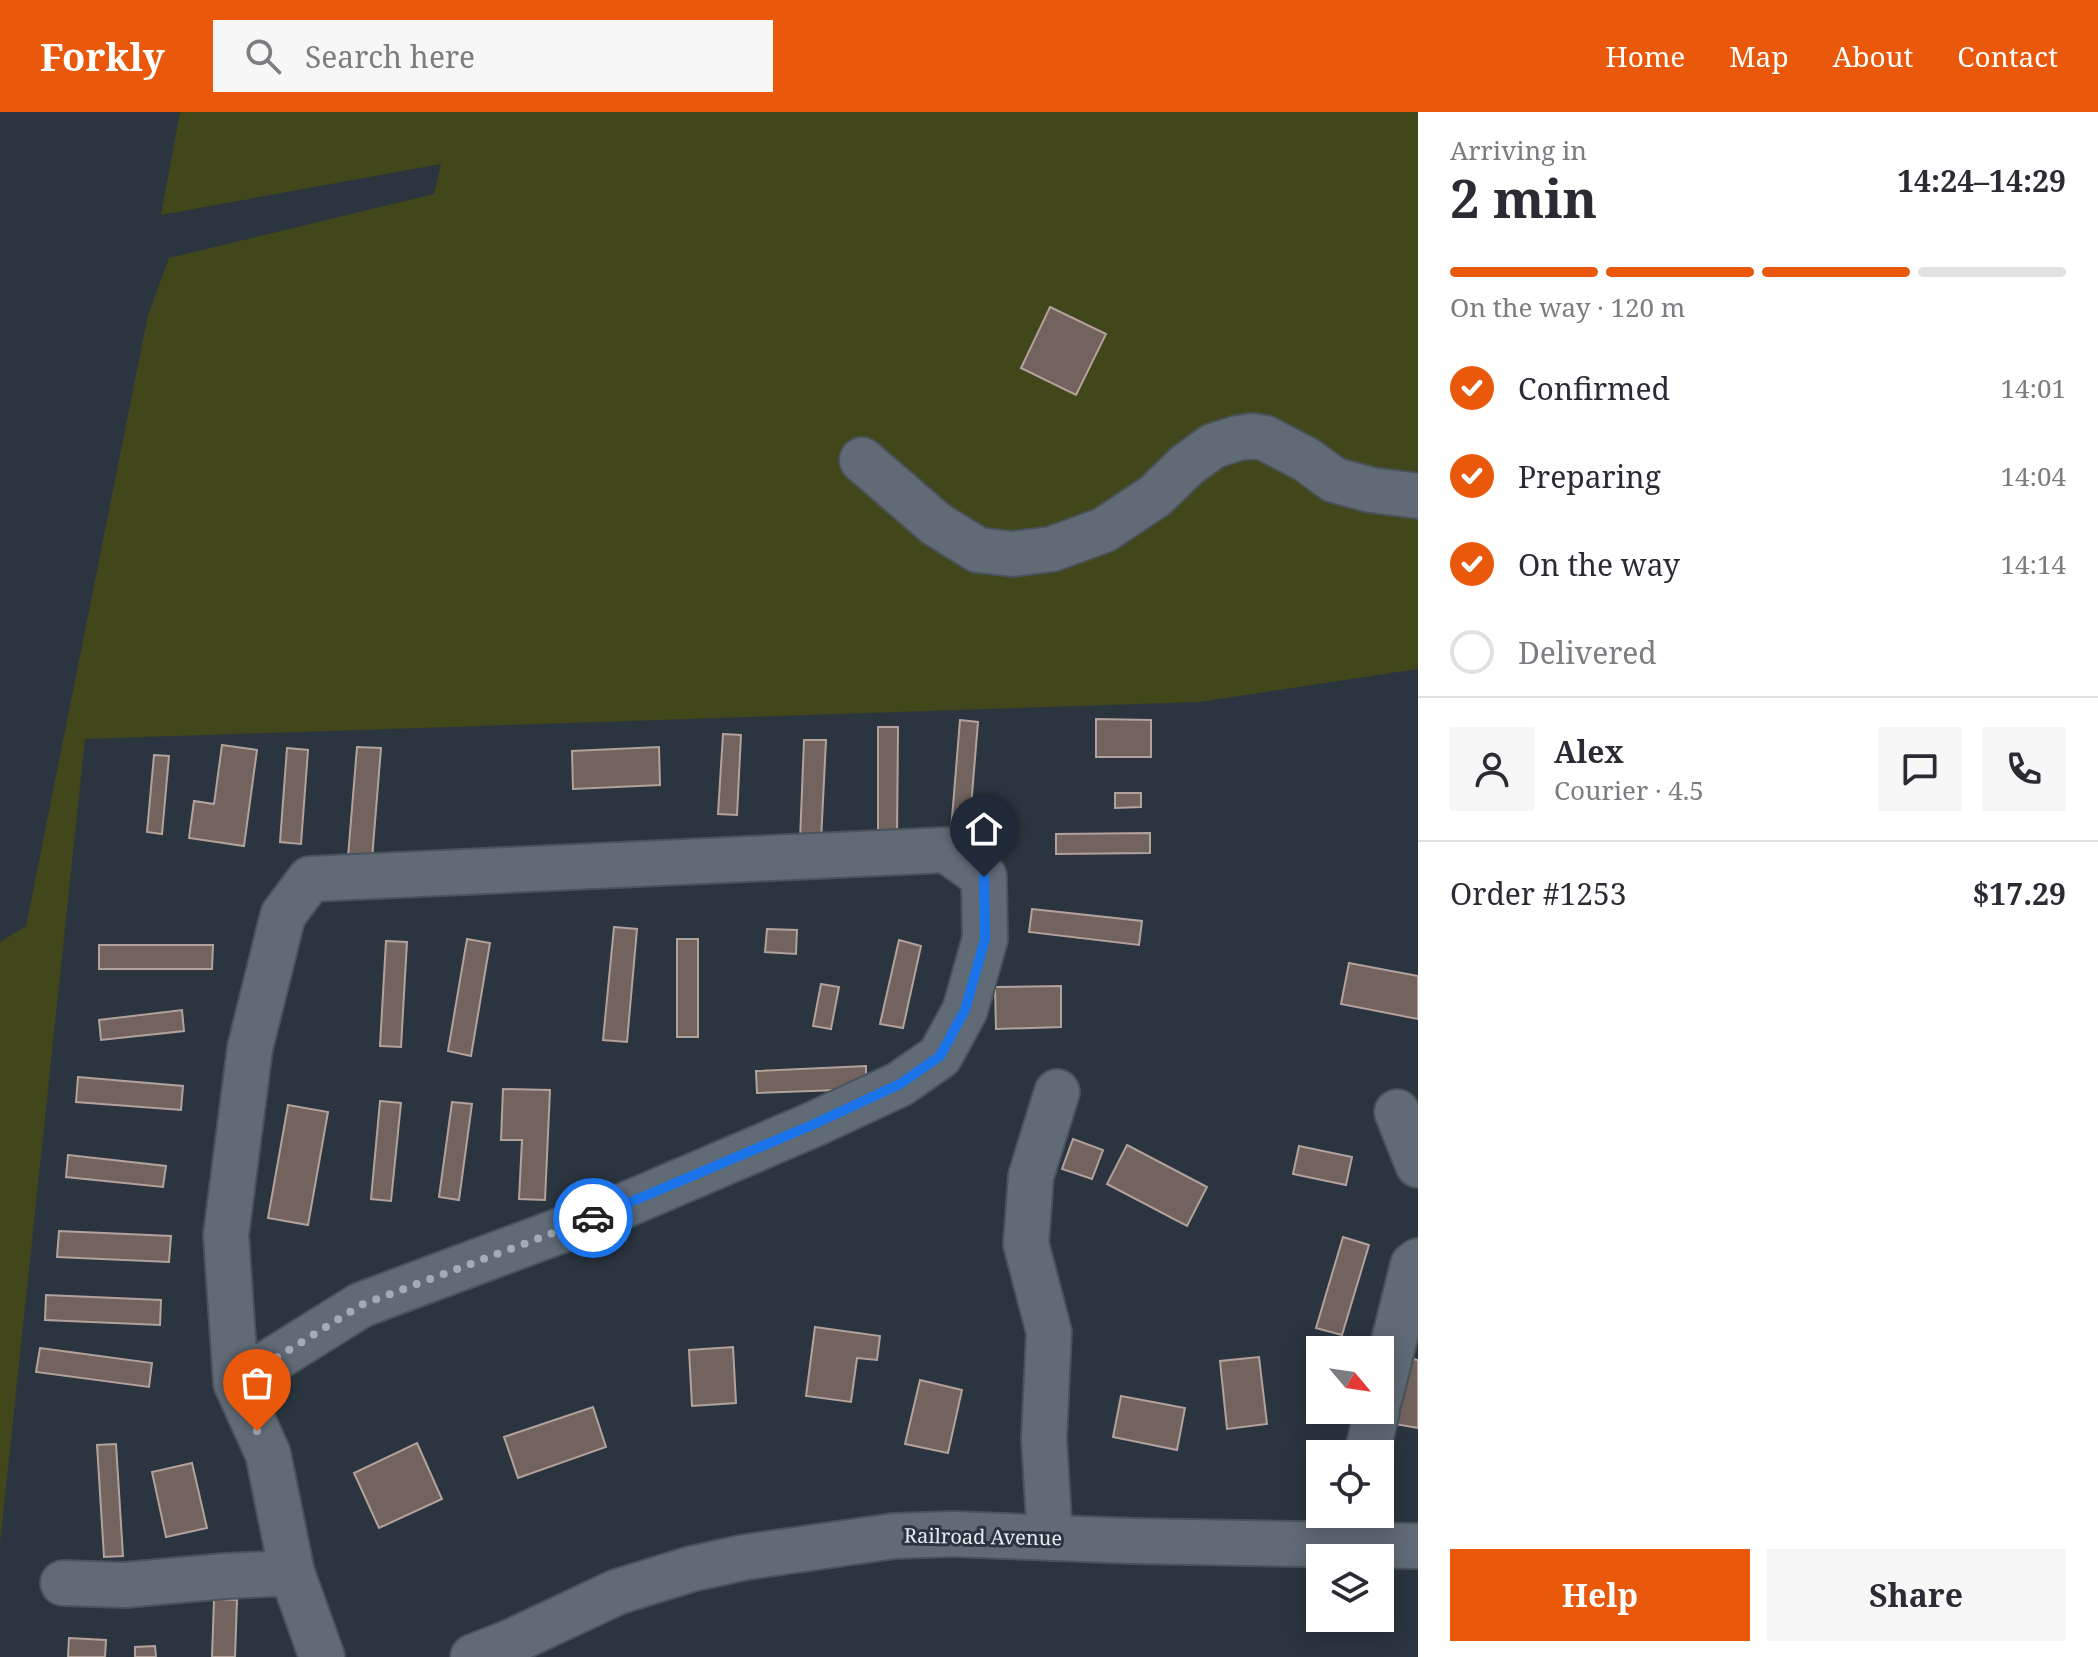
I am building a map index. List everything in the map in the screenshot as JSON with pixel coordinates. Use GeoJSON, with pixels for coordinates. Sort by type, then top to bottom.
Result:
{"type":"FeatureCollection","features":[{"type":"Feature","properties":{"kind":"street"},"geometry":{"type":"LineString","coordinates":[[862,460],[936,524],[978,550],[1013,554],[1052,549],[1104,530],[1155,496],[1187,465],[1213,446],[1238,438],[1265,438],[1307,460],[1334,480],[1371,490],[1418,496]]}},
{"type":"Feature","properties":{"kind":"street"},"geometry":{"type":"LineString","coordinates":[[236,1383],[361,1305],[602,1215],[900,1084],[940,1056],[965,1010],[985,939],[984,877],[946,850],[310,879],[283,915],[250,1048],[226,1235],[236,1383],[268,1454],[292,1573],[322,1657]]}},
{"type":"Feature","properties":{"kind":"street"},"geometry":{"type":"LineString","coordinates":[[1050,1538],[1044,1439],[1049,1332],[1026,1244],[1031,1176],[1057,1092]]}},
{"type":"Feature","properties":{"kind":"street"},"geometry":{"type":"LineString","coordinates":[[1397,1112],[1418,1165]]}},
{"type":"Feature","properties":{"kind":"street"},"geometry":{"type":"LineString","coordinates":[[1394,1343],[1415,1263]]}},
{"type":"Feature","properties":{"kind":"street","name":"Railroad Avenue"},"geometry":{"type":"LineString","coordinates":[[473,1657],[617,1592],[691,1569],[820,1545],[894,1536],[965,1534],[1050,1538],[1356,1529],[1418,1546]]}},
{"type":"Feature","properties":{"kind":"street"},"geometry":{"type":"LineString","coordinates":[[63,1583],[125,1585],[292,1573]]}},
{"type":"Feature","properties":{"kind":"green space"},"geometry":{"type":"Polygon","coordinates":[[[180,112],[1418,112],[1418,669],[1199,702],[85,739],[0,1544],[0,942],[26,926],[148,315],[169,258],[434,194],[441,164],[161,215],[180,112]]]}},
{"type":"Feature","properties":{"kind":"building"},"geometry":{"type":"Polygon","coordinates":[[[1050,307],[1106,334],[1076,395],[1021,368],[1050,307]]]}},
{"type":"Feature","properties":{"kind":"building"},"geometry":{"type":"Polygon","coordinates":[[[1096,719],[1151,720],[1151,757],[1096,757],[1096,719]]]}},
{"type":"Feature","properties":{"kind":"building"},"geometry":{"type":"Polygon","coordinates":[[[960,720],[978,722],[969,831],[951,830],[960,720]]]}},
{"type":"Feature","properties":{"kind":"building"},"geometry":{"type":"Polygon","coordinates":[[[878,727],[898,727],[897,837],[878,837],[878,727]]]}},
{"type":"Feature","properties":{"kind":"building"},"geometry":{"type":"Polygon","coordinates":[[[723,734],[741,735],[737,815],[718,814],[723,734]]]}},
{"type":"Feature","properties":{"kind":"building"},"geometry":{"type":"Polygon","coordinates":[[[804,740],[826,740],[821,841],[800,840],[804,740]]]}},
{"type":"Feature","properties":{"kind":"building"},"geometry":{"type":"Polygon","coordinates":[[[222,745],[257,750],[244,846],[189,838],[194,801],[214,804],[222,745]]]}},
{"type":"Feature","properties":{"kind":"building"},"geometry":{"type":"Polygon","coordinates":[[[357,747],[381,748],[372,859],[348,857],[357,747]]]}},
{"type":"Feature","properties":{"kind":"building"},"geometry":{"type":"Polygon","coordinates":[[[659,747],[660,785],[573,789],[572,751],[659,747]]]}},
{"type":"Feature","properties":{"kind":"building"},"geometry":{"type":"Polygon","coordinates":[[[287,748],[308,750],[301,844],[280,842],[287,748]]]}},
{"type":"Feature","properties":{"kind":"building"},"geometry":{"type":"Polygon","coordinates":[[[154,755],[169,756],[162,834],[147,832],[154,755]]]}},
{"type":"Feature","properties":{"kind":"building"},"geometry":{"type":"Polygon","coordinates":[[[1115,793],[1141,793],[1141,807],[1115,808],[1115,793]]]}},
{"type":"Feature","properties":{"kind":"building"},"geometry":{"type":"Polygon","coordinates":[[[1150,833],[1150,853],[1056,854],[1056,834],[1150,833]]]}},
{"type":"Feature","properties":{"kind":"building"},"geometry":{"type":"Polygon","coordinates":[[[1032,909],[1142,921],[1139,945],[1029,932],[1032,909]]]}},
{"type":"Feature","properties":{"kind":"building"},"geometry":{"type":"Polygon","coordinates":[[[614,927],[637,929],[627,1042],[603,1040],[614,927]]]}},
{"type":"Feature","properties":{"kind":"building"},"geometry":{"type":"Polygon","coordinates":[[[767,929],[797,930],[796,954],[765,952],[767,929]]]}},
{"type":"Feature","properties":{"kind":"building"},"geometry":{"type":"Polygon","coordinates":[[[467,939],[490,943],[471,1056],[448,1051],[467,939]]]}},
{"type":"Feature","properties":{"kind":"building"},"geometry":{"type":"Polygon","coordinates":[[[677,939],[698,939],[698,1037],[677,1037],[677,939]]]}},
{"type":"Feature","properties":{"kind":"building"},"geometry":{"type":"Polygon","coordinates":[[[899,940],[921,946],[903,1028],[880,1024],[899,940]]]}},
{"type":"Feature","properties":{"kind":"building"},"geometry":{"type":"Polygon","coordinates":[[[386,941],[407,942],[401,1047],[380,1046],[386,941]]]}},
{"type":"Feature","properties":{"kind":"building"},"geometry":{"type":"Polygon","coordinates":[[[99,945],[213,945],[212,969],[99,969],[99,945]]]}},
{"type":"Feature","properties":{"kind":"building"},"geometry":{"type":"Polygon","coordinates":[[[1349,963],[1418,976],[1418,1019],[1341,1004],[1349,963]]]}},
{"type":"Feature","properties":{"kind":"building"},"geometry":{"type":"Polygon","coordinates":[[[821,984],[839,987],[831,1029],[813,1026],[821,984]]]}},
{"type":"Feature","properties":{"kind":"building"},"geometry":{"type":"Polygon","coordinates":[[[1061,986],[1061,1027],[996,1029],[995,987],[1061,986]]]}},
{"type":"Feature","properties":{"kind":"building"},"geometry":{"type":"Polygon","coordinates":[[[182,1010],[184,1031],[101,1040],[99,1020],[182,1010]]]}},
{"type":"Feature","properties":{"kind":"building"},"geometry":{"type":"Polygon","coordinates":[[[866,1066],[866,1089],[757,1093],[756,1071],[866,1066]]]}},
{"type":"Feature","properties":{"kind":"building"},"geometry":{"type":"Polygon","coordinates":[[[78,1077],[183,1086],[181,1110],[76,1102],[78,1077]]]}},
{"type":"Feature","properties":{"kind":"building"},"geometry":{"type":"Polygon","coordinates":[[[503,1089],[550,1090],[545,1200],[519,1199],[522,1140],[501,1140],[503,1089]]]}},
{"type":"Feature","properties":{"kind":"building"},"geometry":{"type":"Polygon","coordinates":[[[380,1101],[401,1103],[391,1201],[371,1199],[380,1101]]]}},
{"type":"Feature","properties":{"kind":"building"},"geometry":{"type":"Polygon","coordinates":[[[452,1102],[472,1104],[459,1200],[439,1197],[452,1102]]]}},
{"type":"Feature","properties":{"kind":"building"},"geometry":{"type":"Polygon","coordinates":[[[288,1105],[328,1112],[308,1225],[268,1218],[288,1105]]]}},
{"type":"Feature","properties":{"kind":"building"},"geometry":{"type":"Polygon","coordinates":[[[1073,1139],[1103,1150],[1092,1179],[1062,1169],[1073,1139]]]}},
{"type":"Feature","properties":{"kind":"building"},"geometry":{"type":"Polygon","coordinates":[[[1127,1145],[1207,1187],[1187,1226],[1107,1184],[1127,1145]]]}},
{"type":"Feature","properties":{"kind":"building"},"geometry":{"type":"Polygon","coordinates":[[[1299,1146],[1352,1157],[1346,1185],[1293,1174],[1299,1146]]]}},
{"type":"Feature","properties":{"kind":"building"},"geometry":{"type":"Polygon","coordinates":[[[68,1155],[166,1166],[163,1187],[66,1177],[68,1155]]]}},
{"type":"Feature","properties":{"kind":"building"},"geometry":{"type":"Polygon","coordinates":[[[59,1231],[171,1236],[169,1262],[57,1257],[59,1231]]]}},
{"type":"Feature","properties":{"kind":"building"},"geometry":{"type":"Polygon","coordinates":[[[1343,1237],[1369,1245],[1342,1335],[1316,1328],[1343,1237]]]}},
{"type":"Feature","properties":{"kind":"building"},"geometry":{"type":"Polygon","coordinates":[[[46,1295],[161,1300],[160,1325],[45,1320],[46,1295]]]}},
{"type":"Feature","properties":{"kind":"building"},"geometry":{"type":"Polygon","coordinates":[[[815,1327],[880,1336],[877,1360],[857,1358],[851,1402],[806,1396],[815,1327]]]}},
{"type":"Feature","properties":{"kind":"building"},"geometry":{"type":"Polygon","coordinates":[[[733,1347],[736,1403],[692,1406],[689,1350],[733,1347]]]}},
{"type":"Feature","properties":{"kind":"building"},"geometry":{"type":"Polygon","coordinates":[[[40,1348],[152,1363],[149,1387],[36,1372],[40,1348]]]}},
{"type":"Feature","properties":{"kind":"building"},"geometry":{"type":"Polygon","coordinates":[[[1259,1357],[1267,1424],[1227,1429],[1220,1361],[1259,1357]]]}},
{"type":"Feature","properties":{"kind":"building"},"geometry":{"type":"Polygon","coordinates":[[[1408,1358],[1418,1360],[1418,1428],[1395,1424],[1408,1358]]]}},
{"type":"Feature","properties":{"kind":"building"},"geometry":{"type":"Polygon","coordinates":[[[920,1380],[962,1390],[948,1453],[905,1444],[920,1380]]]}},
{"type":"Feature","properties":{"kind":"building"},"geometry":{"type":"Polygon","coordinates":[[[1121,1396],[1185,1408],[1177,1450],[1113,1437],[1121,1396]]]}},
{"type":"Feature","properties":{"kind":"building"},"geometry":{"type":"Polygon","coordinates":[[[593,1407],[606,1447],[518,1478],[504,1437],[593,1407]]]}},
{"type":"Feature","properties":{"kind":"building"},"geometry":{"type":"Polygon","coordinates":[[[417,1443],[442,1499],[379,1528],[354,1473],[417,1443]]]}},
{"type":"Feature","properties":{"kind":"building"},"geometry":{"type":"Polygon","coordinates":[[[116,1444],[123,1556],[104,1557],[97,1445],[116,1444]]]}},
{"type":"Feature","properties":{"kind":"building"},"geometry":{"type":"Polygon","coordinates":[[[192,1463],[207,1528],[166,1537],[152,1472],[192,1463]]]}},
{"type":"Feature","properties":{"kind":"building"},"geometry":{"type":"Polygon","coordinates":[[[214,1599],[237,1600],[235,1657],[212,1657],[214,1599]]]}},
{"type":"Feature","properties":{"kind":"building"},"geometry":{"type":"Polygon","coordinates":[[[69,1638],[106,1640],[105,1657],[68,1657],[69,1638]]]}},
{"type":"Feature","properties":{"kind":"building"},"geometry":{"type":"Polygon","coordinates":[[[155,1646],[156,1657],[135,1657],[135,1647],[155,1646]]]}},
{"type":"Feature","properties":{"kind":"way so far"},"geometry":{"type":"LineString","coordinates":[[257,1431],[236,1383],[261,1367],[361,1305],[593,1218]]}},
{"type":"Feature","properties":{"kind":"route"},"geometry":{"type":"LineString","coordinates":[[593,1218],[900,1084],[940,1056],[965,1010],[985,939],[984,877]]}}]}
